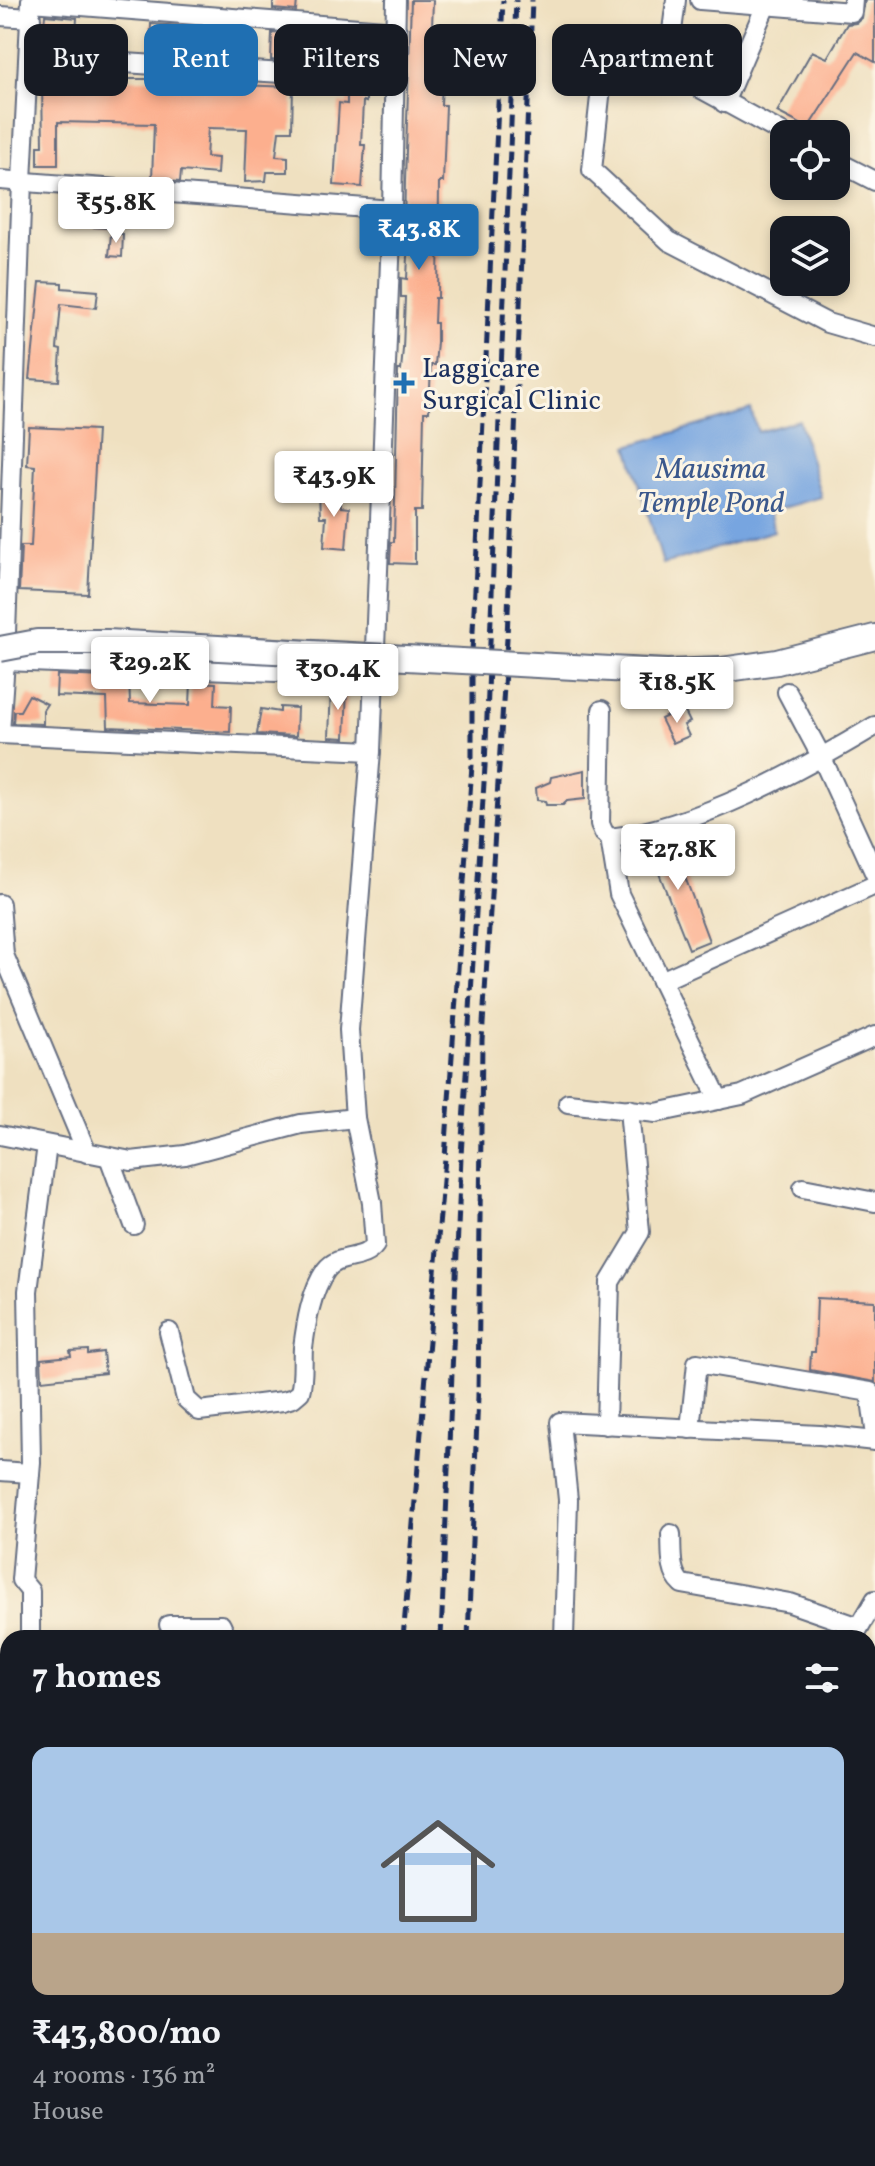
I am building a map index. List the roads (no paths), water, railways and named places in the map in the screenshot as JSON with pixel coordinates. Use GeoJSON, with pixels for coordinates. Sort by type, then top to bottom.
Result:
{"type":"FeatureCollection","features":[{"type":"Feature","properties":{"kind":"main road"},"geometry":{"type":"LineString","coordinates":[[3,655],[37,642],[107,642],[667,672],[721,670],[777,662],[875,637]]}},
{"type":"Feature","properties":{"kind":"street"},"geometry":{"type":"LineString","coordinates":[[396,0],[397,24]]}},
{"type":"Feature","properties":{"kind":"street"},"geometry":{"type":"LineString","coordinates":[[673,24],[676,0]]}},
{"type":"Feature","properties":{"kind":"street"},"geometry":{"type":"LineString","coordinates":[[700,0],[852,12],[853,0]]}},
{"type":"Feature","properties":{"kind":"street"},"geometry":{"type":"LineString","coordinates":[[724,103],[766,5]]}},
{"type":"Feature","properties":{"kind":"street"},"geometry":{"type":"LineString","coordinates":[[0,16],[31,7],[290,24]]}},
{"type":"Feature","properties":{"kind":"street"},"geometry":{"type":"LineString","coordinates":[[128,63],[274,72]]}},
{"type":"Feature","properties":{"kind":"street"},"geometry":{"type":"LineString","coordinates":[[27,96],[9,357],[0,734],[371,751]]}},
{"type":"Feature","properties":{"kind":"street"},"geometry":{"type":"LineString","coordinates":[[169,1332],[186,1399],[199,1411],[293,1398],[300,1392],[303,1347],[311,1305],[326,1271],[335,1262],[362,1256],[375,1245],[372,1203],[355,1118],[349,1030],[371,751],[394,96]]}},
{"type":"Feature","properties":{"kind":"street"},"geometry":{"type":"LineString","coordinates":[[600,96],[592,170],[669,241],[827,323],[875,337]]}},
{"type":"Feature","properties":{"kind":"street"},"geometry":{"type":"LineString","coordinates":[[712,96],[770,127]]}},
{"type":"Feature","properties":{"kind":"street"},"geometry":{"type":"LineString","coordinates":[[850,168],[875,181]]}},
{"type":"Feature","properties":{"kind":"street"},"geometry":{"type":"LineString","coordinates":[[0,180],[392,210]]}},
{"type":"Feature","properties":{"kind":"street"},"geometry":{"type":"LineString","coordinates":[[3,655],[374,676]]}},
{"type":"Feature","properties":{"kind":"street"},"geometry":{"type":"LineString","coordinates":[[787,692],[822,758],[875,874]]}},
{"type":"Feature","properties":{"kind":"street"},"geometry":{"type":"LineString","coordinates":[[602,710],[600,824],[610,838],[619,894],[719,1100]]}},
{"type":"Feature","properties":{"kind":"street"},"geometry":{"type":"LineString","coordinates":[[610,838],[670,824],[756,790],[822,758],[875,726]]}},
{"type":"Feature","properties":{"kind":"street"},"geometry":{"type":"LineString","coordinates":[[661,981],[875,885]]}},
{"type":"Feature","properties":{"kind":"street"},"geometry":{"type":"LineString","coordinates":[[0,904],[4,955],[87,1153]]}},
{"type":"Feature","properties":{"kind":"street"},"geometry":{"type":"LineString","coordinates":[[568,1103],[656,1113],[742,1095],[875,1036]]}},
{"type":"Feature","properties":{"kind":"street"},"geometry":{"type":"LineString","coordinates":[[606,1425],[610,1282],[640,1232],[629,1109]]}},
{"type":"Feature","properties":{"kind":"street"},"geometry":{"type":"LineString","coordinates":[[0,1135],[131,1161],[185,1155],[301,1124],[355,1118]]}},
{"type":"Feature","properties":{"kind":"street"},"geometry":{"type":"LineString","coordinates":[[30,1630],[30,1591],[21,1580],[30,1473],[28,1291],[47,1145]]}},
{"type":"Feature","properties":{"kind":"street"},"geometry":{"type":"LineString","coordinates":[[109,1157],[134,1225]]}},
{"type":"Feature","properties":{"kind":"street"},"geometry":{"type":"LineString","coordinates":[[803,1188],[875,1202]]}},
{"type":"Feature","properties":{"kind":"street"},"geometry":{"type":"LineString","coordinates":[[690,1429],[697,1363],[870,1392],[875,1429]]}},
{"type":"Feature","properties":{"kind":"street"},"geometry":{"type":"LineString","coordinates":[[564,1630],[568,1500],[560,1422],[820,1435],[875,1441]]}},
{"type":"Feature","properties":{"kind":"street"},"geometry":{"type":"LineString","coordinates":[[0,1471],[30,1473]]}},
{"type":"Feature","properties":{"kind":"street"},"geometry":{"type":"LineString","coordinates":[[671,1534],[673,1568],[676,1579],[682,1584],[790,1603],[851,1630]]}},
{"type":"Feature","properties":{"kind":"street"},"geometry":{"type":"LineString","coordinates":[[857,1630],[875,1600]]}},
{"type":"Feature","properties":{"kind":"street"},"geometry":{"type":"LineString","coordinates":[[169,1625],[221,1625],[223,1630]]}},
{"type":"Feature","properties":{"kind":"water","name":"Mausima Temple Pond"},"geometry":{"type":"Polygon","coordinates":[[[751,410],[758,432],[799,420],[821,497],[769,512],[774,531],[663,564],[628,446],[751,410]]]}},
{"type":"Feature","properties":{"kind":"railway"},"geometry":{"type":"LineString","coordinates":[[404,1630],[445,1158],[472,765],[472,652],[503,0]]}},
{"type":"Feature","properties":{"kind":"railway"},"geometry":{"type":"LineString","coordinates":[[441,1630],[461,1156],[485,766],[516,0]]}},
{"type":"Feature","properties":{"kind":"railway"},"geometry":{"type":"LineString","coordinates":[[468,1630],[478,1396],[482,1040],[507,638],[532,0]]}},
{"type":"Feature","properties":{"kind":"place","name":"Laggicare Surgical Clinic"},"geometry":{"type":"Point","coordinates":[404,383]}}]}
